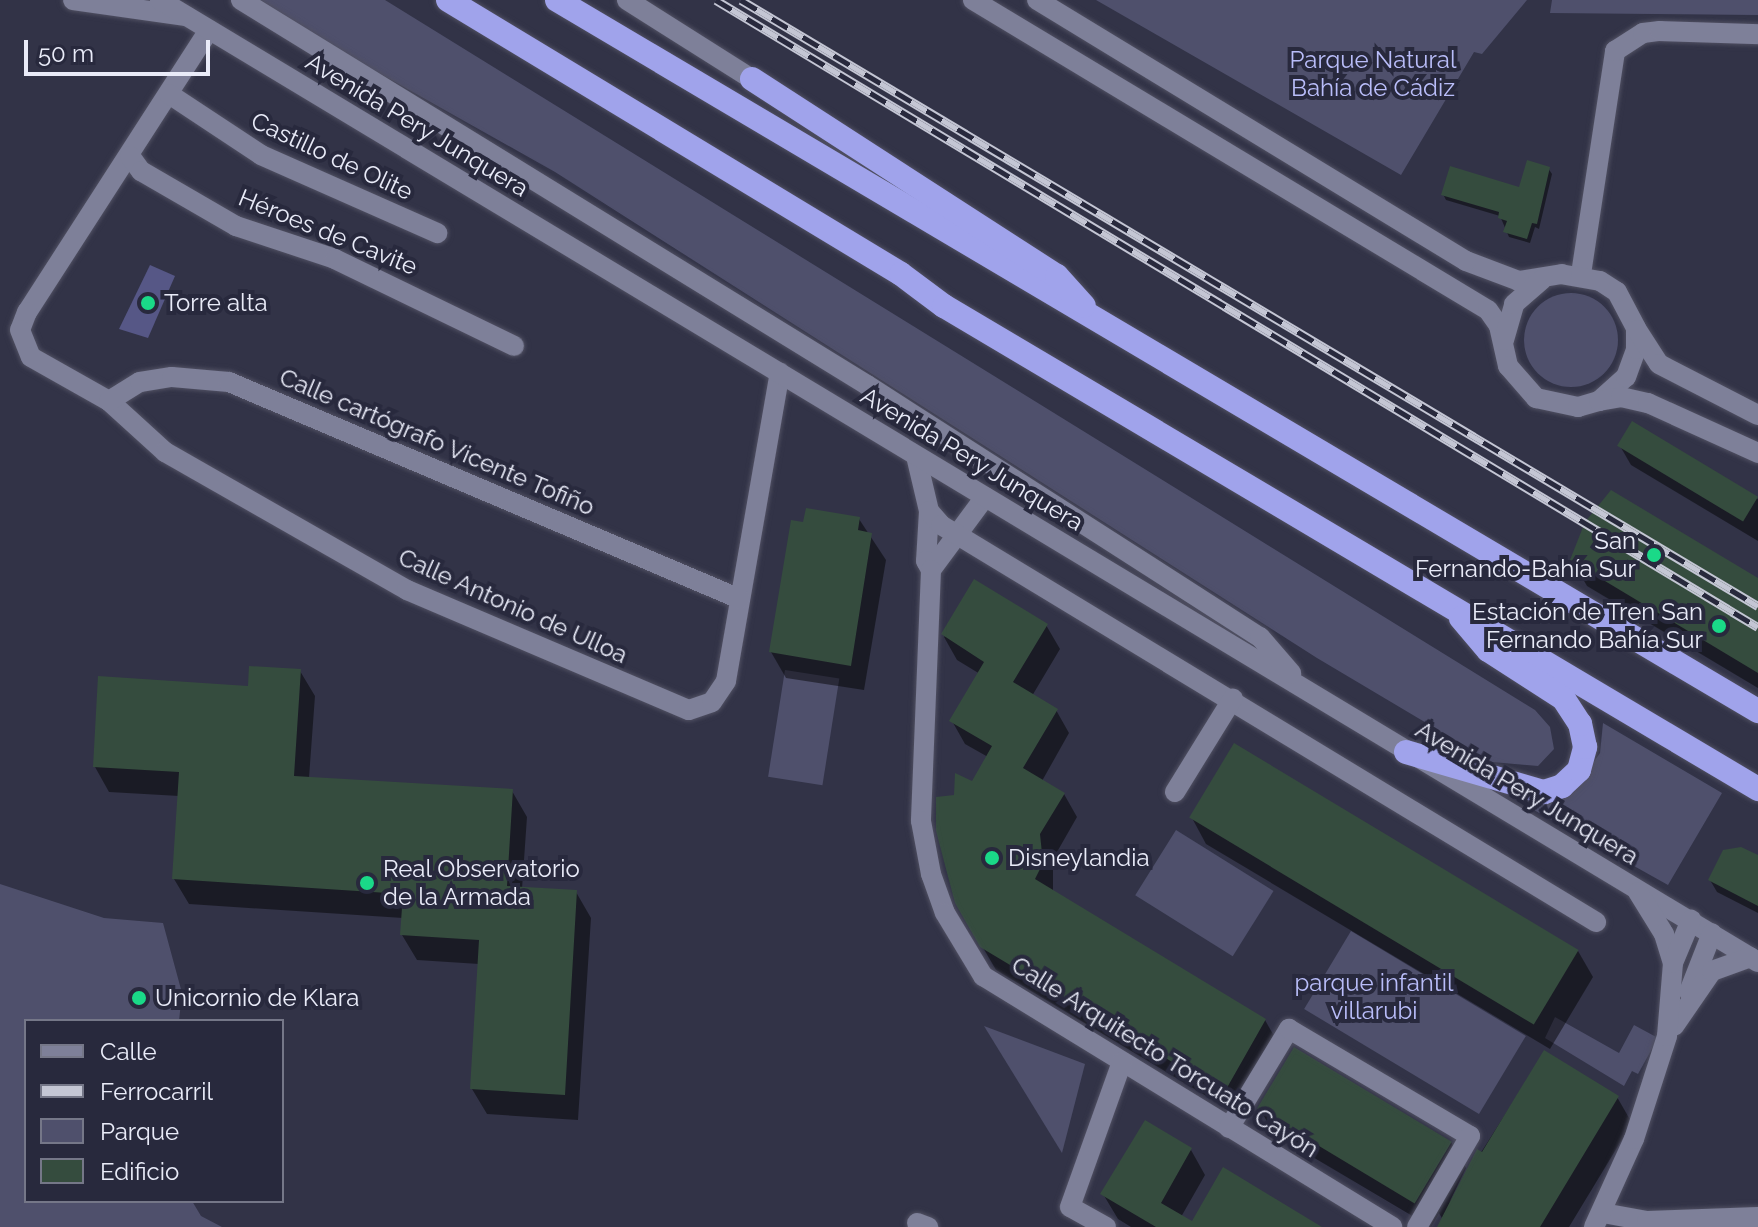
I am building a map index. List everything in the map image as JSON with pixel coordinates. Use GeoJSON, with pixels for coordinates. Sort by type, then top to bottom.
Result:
{"type":"FeatureCollection","features":[{"type":"Feature","properties":{"kind":"highway"},"geometry":{"type":"LineString","coordinates":[[448,0],[901,274],[944,306],[1446,601],[1758,789]]}},
{"type":"Feature","properties":{"kind":"highway"},"geometry":{"type":"LineString","coordinates":[[557,0],[1102,326],[1758,711]]}},
{"type":"Feature","properties":{"kind":"highway"},"geometry":{"type":"LineString","coordinates":[[752,79],[1057,276],[1102,326]]}},
{"type":"Feature","properties":{"kind":"highway"},"geometry":{"type":"LineString","coordinates":[[1406,752],[1544,792],[1562,786],[1579,770],[1585,747],[1580,724],[1564,699],[1488,650],[1446,601]]}},
{"type":"Feature","properties":{"kind":"street"},"geometry":{"type":"LineString","coordinates":[[73,0],[186,16]]}},
{"type":"Feature","properties":{"kind":"street","name":"Avenida Pery Junquera"},"geometry":{"type":"LineString","coordinates":[[160,0],[1754,959]]}},
{"type":"Feature","properties":{"kind":"street"},"geometry":{"type":"LineString","coordinates":[[168,0],[186,16]]}},
{"type":"Feature","properties":{"kind":"street"},"geometry":{"type":"LineString","coordinates":[[241,0],[402,96],[1260,637],[1301,685]]}},
{"type":"Feature","properties":{"kind":"street"},"geometry":{"type":"LineString","coordinates":[[627,0],[752,79]]}},
{"type":"Feature","properties":{"kind":"street"},"geometry":{"type":"LineString","coordinates":[[973,0],[1488,310],[1519,384],[1536,398],[1556,406],[1621,397],[1648,403],[1758,453]]}},
{"type":"Feature","properties":{"kind":"street"},"geometry":{"type":"LineString","coordinates":[[1037,0],[1466,261],[1519,281],[1581,274],[1617,292],[1659,364],[1758,415]]}},
{"type":"Feature","properties":{"kind":"street"},"geometry":{"type":"LineString","coordinates":[[130,156],[209,30]]}},
{"type":"Feature","properties":{"kind":"street"},"geometry":{"type":"LineString","coordinates":[[1581,274],[1615,51],[1643,33],[1758,34]]}},
{"type":"Feature","properties":{"kind":"street","name":"Castillo de Olite"},"geometry":{"type":"LineString","coordinates":[[169,94],[261,155],[437,233]]}},
{"type":"Feature","properties":{"kind":"street","name":"Calle Antonio de Ulloa"},"geometry":{"type":"LineString","coordinates":[[130,156],[27,312],[21,340],[31,357],[109,401],[165,452],[407,590],[676,708],[701,708],[721,692],[780,373]]}},
{"type":"Feature","properties":{"kind":"street","name":"Héroes de Cavite"},"geometry":{"type":"LineString","coordinates":[[130,156],[141,171],[236,226],[335,259],[514,346]]}},
{"type":"Feature","properties":{"kind":"street"},"geometry":{"type":"LineString","coordinates":[[1503,344],[1514,304],[1544,279]]}},
{"type":"Feature","properties":{"kind":"street"},"geometry":{"type":"LineString","coordinates":[[1599,401],[1626,377],[1636,349],[1636,328]]}},
{"type":"Feature","properties":{"kind":"street","name":"Calle cartógrafo Vicente Tofiño"},"geometry":{"type":"LineString","coordinates":[[109,401],[140,382],[172,377],[229,382],[740,599]]}},
{"type":"Feature","properties":{"kind":"street","name":"Calle Arquitecto Torcuato Cayón"},"geometry":{"type":"LineString","coordinates":[[916,456],[929,511],[926,561],[931,570],[921,821],[931,874],[945,913],[983,976],[1392,1227]]}},
{"type":"Feature","properties":{"kind":"street"},"geometry":{"type":"LineString","coordinates":[[931,570],[985,497]]}},
{"type":"Feature","properties":{"kind":"street"},"geometry":{"type":"LineString","coordinates":[[929,511],[957,533],[1233,698],[1596,922]]}},
{"type":"Feature","properties":{"kind":"street"},"geometry":{"type":"LineString","coordinates":[[1175,792],[1233,698]]}},
{"type":"Feature","properties":{"kind":"street"},"geometry":{"type":"LineString","coordinates":[[1636,889],[1664,934],[1673,963]]}},
{"type":"Feature","properties":{"kind":"street"},"geometry":{"type":"LineString","coordinates":[[1667,1036],[1673,963],[1691,920]]}},
{"type":"Feature","properties":{"kind":"street"},"geometry":{"type":"LineString","coordinates":[[1687,1004],[1712,933]]}},
{"type":"Feature","properties":{"kind":"street"},"geometry":{"type":"LineString","coordinates":[[1754,959],[1712,971],[1667,1036],[1599,1220],[1758,1217]]}},
{"type":"Feature","properties":{"kind":"street"},"geometry":{"type":"LineString","coordinates":[[1229,1128],[1289,1029],[1470,1136],[1417,1227]]}},
{"type":"Feature","properties":{"kind":"street"},"geometry":{"type":"LineString","coordinates":[[1106,1227],[1070,1207],[1122,1062]]}},
{"type":"Feature","properties":{"kind":"green space"},"geometry":{"type":"Polygon","coordinates":[[[249,0],[385,0],[1535,710],[1550,727],[1554,749],[1538,766],[1492,762],[1317,658],[555,172],[249,0]]]}},
{"type":"Feature","properties":{"kind":"green space","name":"Parque Natural Bahía de Cádiz"},"geometry":{"type":"Polygon","coordinates":[[[1096,0],[1527,0],[1482,54],[1474,52],[1401,175],[1096,0]]]}},
{"type":"Feature","properties":{"kind":"green space"},"geometry":{"type":"Polygon","coordinates":[[[1552,0],[1758,0],[1758,15],[1550,13],[1552,0]]]}},
{"type":"Feature","properties":{"kind":"green space"},"geometry":{"type":"Polygon","coordinates":[[[1562,293],[1580,293],[1605,306],[1615,322],[1618,340],[1615,358],[1605,374],[1580,387],[1562,387],[1537,374],[1524,349],[1524,331],[1537,306],[1562,293]]]}},
{"type":"Feature","properties":{"kind":"green space"},"geometry":{"type":"Polygon","coordinates":[[[785,670],[839,679],[822,785],[768,777],[785,670]]]}},
{"type":"Feature","properties":{"kind":"green space"},"geometry":{"type":"Polygon","coordinates":[[[1603,723],[1722,793],[1668,885],[1514,799],[1533,804],[1570,795],[1600,753],[1603,723]]]}},
{"type":"Feature","properties":{"kind":"green space"},"geometry":{"type":"Polygon","coordinates":[[[1176,830],[1274,891],[1233,956],[1135,895],[1176,830]]]}},
{"type":"Feature","properties":{"kind":"green space"},"geometry":{"type":"Polygon","coordinates":[[[0,884],[104,918],[163,923],[182,993],[179,1019],[24,1019],[24,1203],[193,1203],[201,1216],[222,1227],[0,1227],[0,884]]]}},
{"type":"Feature","properties":{"kind":"green space","name":"parque infantil villarubi"},"geometry":{"type":"Polygon","coordinates":[[[1351,931],[1526,1036],[1479,1114],[1304,1009],[1351,931]]]}},
{"type":"Feature","properties":{"kind":"green space"},"geometry":{"type":"Polygon","coordinates":[[[1555,1017],[1619,1053],[1634,1025],[1658,1038],[1638,1074],[1632,1071],[1624,1086],[1545,1038],[1555,1017]]]}},
{"type":"Feature","properties":{"kind":"green space"},"geometry":{"type":"Polygon","coordinates":[[[984,1026],[1085,1064],[1062,1153],[984,1026]]]}},
{"type":"Feature","properties":{"kind":"shaded area","name":"Torre alta"},"geometry":{"type":"Polygon","coordinates":[[[150,265],[175,276],[148,338],[119,329],[150,265]]]}},
{"type":"Feature","properties":{"kind":"building"},"geometry":{"type":"Polygon","coordinates":[[[1527,160],[1550,167],[1537,224],[1532,223],[1527,239],[1503,232],[1507,221],[1498,218],[1499,212],[1441,195],[1450,166],[1519,187],[1527,160]]]}},
{"type":"Feature","properties":{"kind":"building"},"geometry":{"type":"Polygon","coordinates":[[[1632,421],[1758,497],[1743,522],[1617,446],[1632,421]]]}},
{"type":"Feature","properties":{"kind":"building","name":"Estación de Tren San Fernando Bahía Sur"},"geometry":{"type":"Polygon","coordinates":[[[1611,490],[1758,578],[1758,673],[1570,560],[1585,522],[1611,490]]]}},
{"type":"Feature","properties":{"kind":"building"},"geometry":{"type":"Polygon","coordinates":[[[806,508],[860,517],[858,530],[872,533],[851,666],[769,652],[791,520],[803,522],[806,508]]]}},
{"type":"Feature","properties":{"kind":"building"},"geometry":{"type":"Polygon","coordinates":[[[974,579],[1048,624],[1013,682],[1058,709],[1023,768],[1065,793],[1040,834],[1043,863],[1035,879],[1266,1019],[1224,1093],[980,947],[955,903],[936,831],[936,797],[954,795],[955,773],[972,781],[992,746],[949,721],[984,662],[941,634],[974,579]]]}},
{"type":"Feature","properties":{"kind":"building","name":"Real Observatorio de la Armada"},"geometry":{"type":"Polygon","coordinates":[[[249,666],[301,669],[294,776],[513,789],[507,886],[577,890],[565,1095],[470,1089],[479,940],[400,935],[403,894],[172,879],[179,772],[93,767],[98,676],[248,686],[249,666]]]}},
{"type":"Feature","properties":{"kind":"building"},"geometry":{"type":"Polygon","coordinates":[[[1234,743],[1579,950],[1534,1025],[1189,818],[1234,743]]]}},
{"type":"Feature","properties":{"kind":"building"},"geometry":{"type":"Polygon","coordinates":[[[1741,847],[1758,855],[1758,906],[1708,880],[1723,850],[1741,847]]]}},
{"type":"Feature","properties":{"kind":"building"},"geometry":{"type":"Polygon","coordinates":[[[1294,1047],[1452,1142],[1415,1203],[1257,1109],[1294,1047]]]}},
{"type":"Feature","properties":{"kind":"building"},"geometry":{"type":"Polygon","coordinates":[[[1544,1050],[1619,1096],[1540,1227],[1437,1227],[1477,1149],[1482,1152],[1544,1050]]]}},
{"type":"Feature","properties":{"kind":"building"},"geometry":{"type":"Polygon","coordinates":[[[1145,1120],[1192,1148],[1161,1203],[1192,1221],[1223,1167],[1322,1227],[1156,1227],[1100,1194],[1145,1120]]]}},
{"type":"Feature","properties":{"kind":"railway"},"geometry":{"type":"LineString","coordinates":[[716,0],[1758,627]]}},
{"type":"Feature","properties":{"kind":"railway"},"geometry":{"type":"LineString","coordinates":[[741,0],[1758,606]]}},
{"type":"Feature","properties":{"kind":"place","name":"Torre alta"},"geometry":{"type":"Point","coordinates":[148,303]}},
{"type":"Feature","properties":{"kind":"place","name":"San Fernando-Bahía Sur"},"geometry":{"type":"Point","coordinates":[1654,555]}},
{"type":"Feature","properties":{"kind":"place","name":"Estación de Tren San Fernando Bahía Sur"},"geometry":{"type":"Point","coordinates":[1719,626]}},
{"type":"Feature","properties":{"kind":"place","name":"Disneylandia"},"geometry":{"type":"Point","coordinates":[992,858]}},
{"type":"Feature","properties":{"kind":"place","name":"Real Observatorio de la Armada"},"geometry":{"type":"Point","coordinates":[367,883]}},
{"type":"Feature","properties":{"kind":"place","name":"Unicornio de Klara"},"geometry":{"type":"Point","coordinates":[139,998]}}]}
